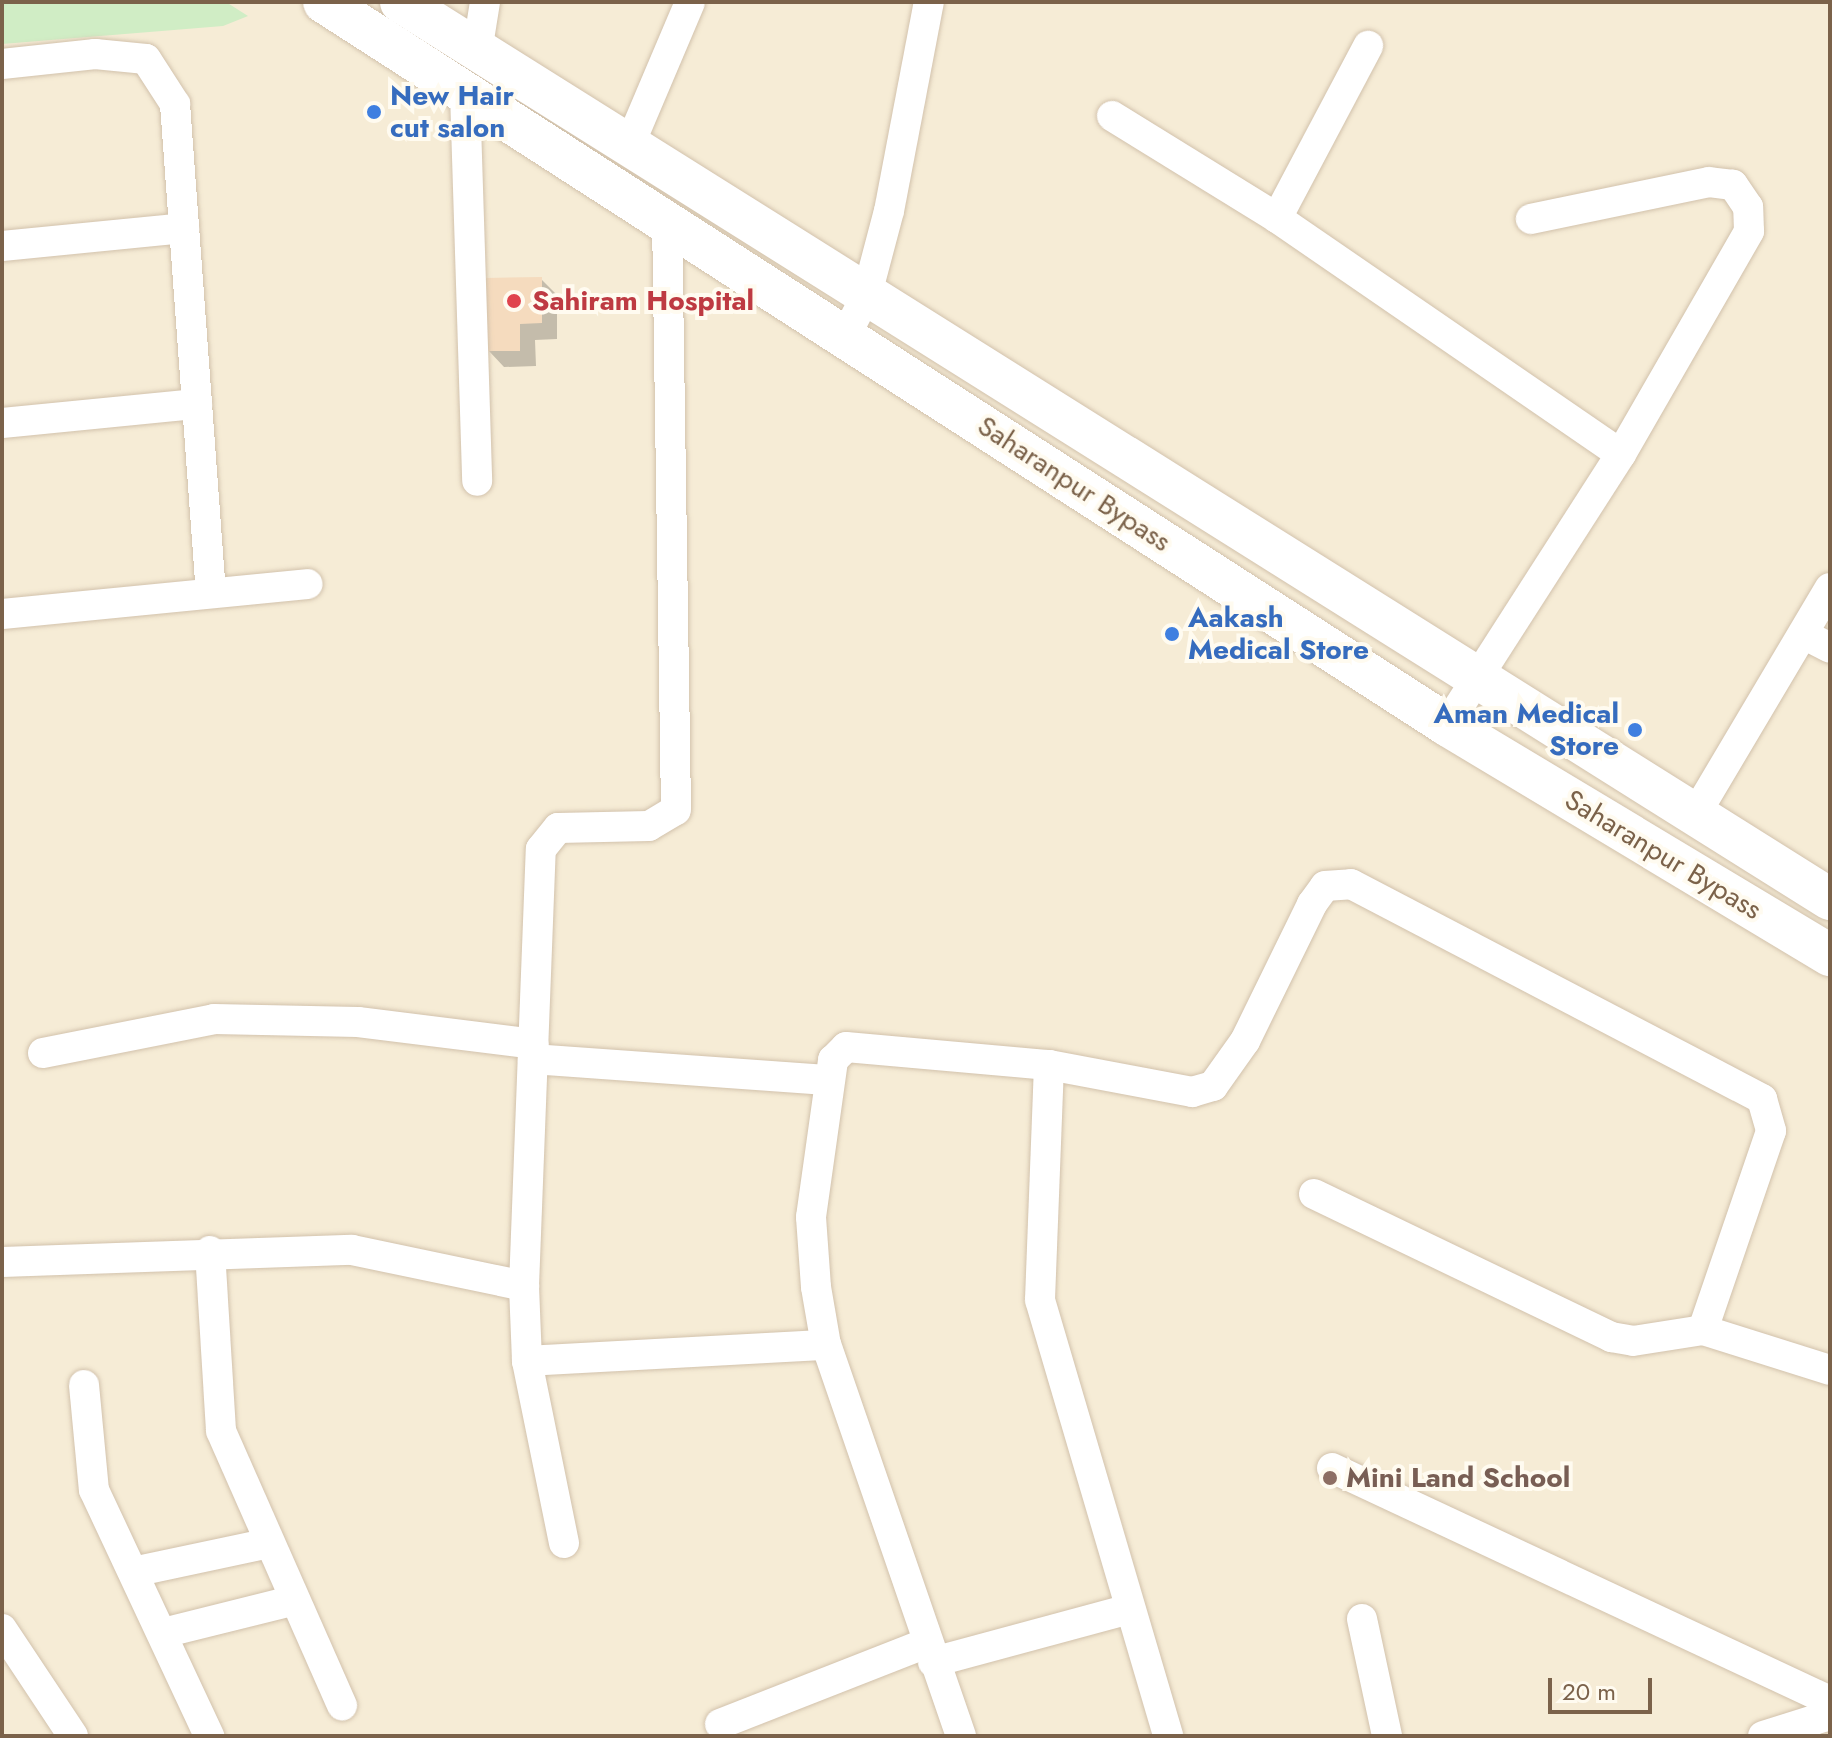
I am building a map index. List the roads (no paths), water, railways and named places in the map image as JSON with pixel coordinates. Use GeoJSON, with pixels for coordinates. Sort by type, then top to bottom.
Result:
{"type":"FeatureCollection","features":[{"type":"Feature","properties":{"kind":"main road","name":"Saharanpur Bypass"},"geometry":{"type":"LineString","coordinates":[[324,2],[846,335],[1447,725],[1830,955]]}},
{"type":"Feature","properties":{"kind":"main road"},"geometry":{"type":"LineString","coordinates":[[401,2],[1830,899]]}},
{"type":"Feature","properties":{"kind":"street"},"geometry":{"type":"LineString","coordinates":[[477,52],[485,2]]}},
{"type":"Feature","properties":{"kind":"street"},"geometry":{"type":"LineString","coordinates":[[629,146],[690,2]]}},
{"type":"Feature","properties":{"kind":"street"},"geometry":{"type":"LineString","coordinates":[[846,335],[867,294],[929,2]]}},
{"type":"Feature","properties":{"kind":"street"},"geometry":{"type":"LineString","coordinates":[[1277,218],[1368,46]]}},
{"type":"Feature","properties":{"kind":"street"},"geometry":{"type":"LineString","coordinates":[[2,64],[95,54],[146,59],[175,104],[211,593]]}},
{"type":"Feature","properties":{"kind":"street"},"geometry":{"type":"LineString","coordinates":[[465,93],[477,481]]}},
{"type":"Feature","properties":{"kind":"street"},"geometry":{"type":"LineString","coordinates":[[1112,116],[1277,218],[1621,454]]}},
{"type":"Feature","properties":{"kind":"street"},"geometry":{"type":"LineString","coordinates":[[1447,725],[1621,454],[1742,253],[1748,207],[1733,185],[1709,182],[1531,219]]}},
{"type":"Feature","properties":{"kind":"street"},"geometry":{"type":"LineString","coordinates":[[564,1543],[527,1361],[524,1286],[541,849],[548,834],[570,825],[649,826],[666,820],[678,801],[667,220]]}},
{"type":"Feature","properties":{"kind":"street"},"geometry":{"type":"LineString","coordinates":[[2,246],[184,228]]}},
{"type":"Feature","properties":{"kind":"street"},"geometry":{"type":"LineString","coordinates":[[2,423],[197,404]]}},
{"type":"Feature","properties":{"kind":"street"},"geometry":{"type":"LineString","coordinates":[[2,614],[308,584]]}},
{"type":"Feature","properties":{"kind":"street"},"geometry":{"type":"LineString","coordinates":[[1695,815],[1830,588]]}},
{"type":"Feature","properties":{"kind":"street"},"geometry":{"type":"LineString","coordinates":[[1803,634],[1830,648]]}},
{"type":"Feature","properties":{"kind":"street"},"geometry":{"type":"LineString","coordinates":[[961,1736],[826,1345],[811,1217],[833,1060],[862,1044],[1049,1065],[1192,1092],[1213,1086],[1245,1041],[1312,904],[1325,886],[1351,884],[1762,1099],[1771,1131],[1703,1330]]}},
{"type":"Feature","properties":{"kind":"street"},"geometry":{"type":"LineString","coordinates":[[43,1053],[214,1019],[358,1022],[533,1052],[829,1080]]}},
{"type":"Feature","properties":{"kind":"street"},"geometry":{"type":"LineString","coordinates":[[1049,1065],[1040,1300],[1126,1610],[1168,1736]]}},
{"type":"Feature","properties":{"kind":"street"},"geometry":{"type":"LineString","coordinates":[[1314,1194],[1611,1337],[1633,1341],[1703,1330],[1830,1370]]}},
{"type":"Feature","properties":{"kind":"street"},"geometry":{"type":"LineString","coordinates":[[2,1262],[210,1251],[352,1250],[524,1286]]}},
{"type":"Feature","properties":{"kind":"street"},"geometry":{"type":"LineString","coordinates":[[210,1251],[214,1406],[269,1543],[342,1705]]}},
{"type":"Feature","properties":{"kind":"street"},"geometry":{"type":"LineString","coordinates":[[527,1361],[826,1345]]}},
{"type":"Feature","properties":{"kind":"street"},"geometry":{"type":"LineString","coordinates":[[84,1385],[94,1490],[209,1736]]}},
{"type":"Feature","properties":{"kind":"street"},"geometry":{"type":"LineString","coordinates":[[1332,1468],[1830,1701]]}},
{"type":"Feature","properties":{"kind":"street"},"geometry":{"type":"LineString","coordinates":[[133,1572],[269,1543]]}},
{"type":"Feature","properties":{"kind":"street"},"geometry":{"type":"LineString","coordinates":[[163,1633],[295,1600]]}},
{"type":"Feature","properties":{"kind":"street"},"geometry":{"type":"LineString","coordinates":[[720,1724],[930,1652],[1126,1610]]}},
{"type":"Feature","properties":{"kind":"street"},"geometry":{"type":"LineString","coordinates":[[1362,1619],[1387,1736]]}},
{"type":"Feature","properties":{"kind":"street"},"geometry":{"type":"LineString","coordinates":[[2,1629],[73,1736]]}},
{"type":"Feature","properties":{"kind":"street"},"geometry":{"type":"LineString","coordinates":[[1763,1736],[1830,1715]]}},
{"type":"Feature","properties":{"kind":"place","name":"New Hair cut salon"},"geometry":{"type":"Point","coordinates":[374,112]}},
{"type":"Feature","properties":{"kind":"place","name":"Sahiram Hospital"},"geometry":{"type":"Point","coordinates":[514,301]}},
{"type":"Feature","properties":{"kind":"place","name":"Aakash Medical Store"},"geometry":{"type":"Point","coordinates":[1172,634]}},
{"type":"Feature","properties":{"kind":"place","name":"Aman Medical Store"},"geometry":{"type":"Point","coordinates":[1635,730]}},
{"type":"Feature","properties":{"kind":"place","name":"Mini Land School"},"geometry":{"type":"Point","coordinates":[1330,1478]}}]}
